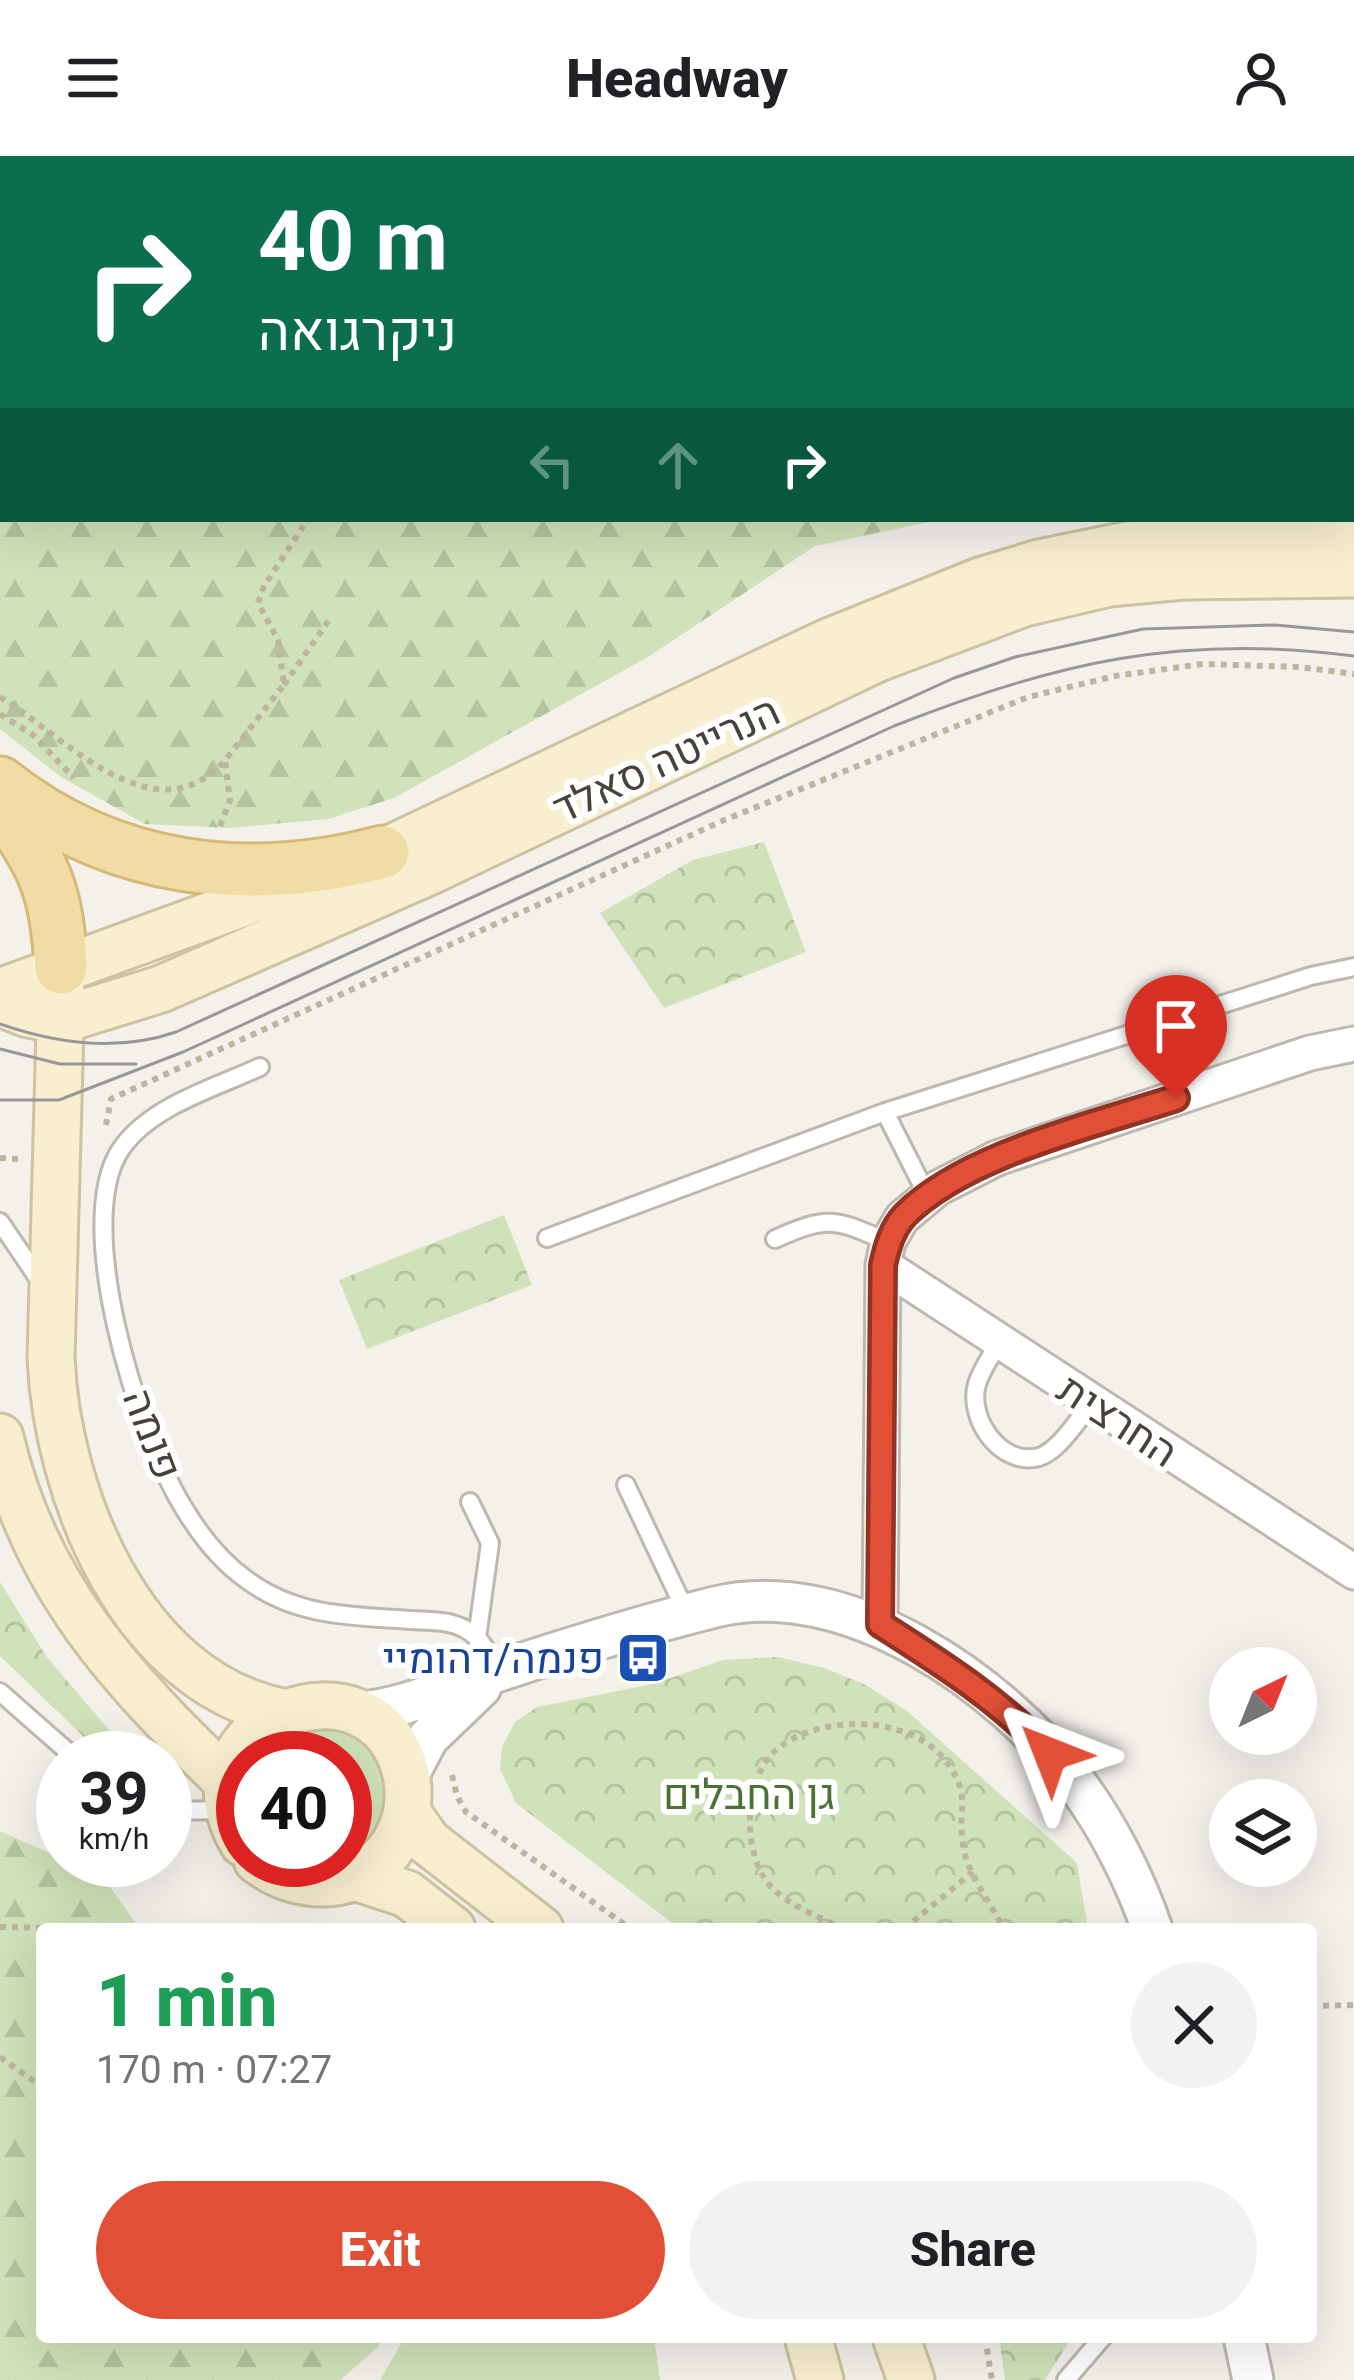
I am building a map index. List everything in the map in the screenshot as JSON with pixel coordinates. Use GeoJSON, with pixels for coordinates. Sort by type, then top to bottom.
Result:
{"type":"FeatureCollection","features":[{"type":"Feature","properties":{"kind":"main road","name":"הנרייטה סאלד"},"geometry":{"type":"LineString","coordinates":[[0,992],[383,852],[826,643],[980,580],[1039,562],[1127,545],[1243,537],[1354,542]]}},
{"type":"Feature","properties":{"kind":"main road","name":"הנרייטה סאלד"},"geometry":{"type":"LineString","coordinates":[[61,1020],[161,989],[426,873],[876,659],[951,628],[1024,603],[1108,584],[1184,576],[1354,574]]}},
{"type":"Feature","properties":{"kind":"main road"},"geometry":{"type":"LineString","coordinates":[[0,783],[56,823],[110,848],[158,862],[228,872],[273,871],[313,868],[383,852]]}},
{"type":"Feature","properties":{"kind":"main road"},"geometry":{"type":"LineString","coordinates":[[0,803],[52,890],[61,968]]}},
{"type":"Feature","properties":{"kind":"main road","name":"פנמה"},"geometry":{"type":"LineString","coordinates":[[61,968],[52,1386],[76,1499],[103,1560],[138,1614],[182,1659],[217,1685],[282,1712]]}},
{"type":"Feature","properties":{"kind":"main road"},"geometry":{"type":"LineString","coordinates":[[0,1003],[61,1020]]}},
{"type":"Feature","properties":{"kind":"main road"},"geometry":{"type":"LineString","coordinates":[[0,1437],[23,1517],[72,1610],[216,1789]]}},
{"type":"Feature","properties":{"kind":"main road"},"geometry":{"type":"LineString","coordinates":[[256,1731],[282,1712],[315,1704],[355,1713],[389,1740],[428,1841],[532,1923]]}},
{"type":"Feature","properties":{"kind":"main road"},"geometry":{"type":"LineString","coordinates":[[372,1867],[393,1845],[407,1795]]}},
{"type":"Feature","properties":{"kind":"main road"},"geometry":{"type":"LineString","coordinates":[[372,1883],[407,1894],[444,1923]]}},
{"type":"Feature","properties":{"kind":"main road"},"geometry":{"type":"LineString","coordinates":[[810,2343],[820,2380]]}},
{"type":"Feature","properties":{"kind":"main road"},"geometry":{"type":"LineString","coordinates":[[898,2343],[911,2380]]}},
{"type":"Feature","properties":{"kind":"street"},"geometry":{"type":"LineString","coordinates":[[880,1624],[885,1254],[902,1218],[928,1197],[997,1158],[1310,1053],[1354,1044]]}},
{"type":"Feature","properties":{"kind":"street","name":"החרצית"},"geometry":{"type":"LineString","coordinates":[[885,1254],[999,1342],[1354,1572]]}},
{"type":"Feature","properties":{"kind":"street"},"geometry":{"type":"LineString","coordinates":[[355,1713],[414,1701],[717,1606],[782,1601],[880,1624],[966,1678],[1024,1725],[1076,1783],[1108,1834],[1149,1923]]}},
{"type":"Feature","properties":{"kind":"street"},"geometry":{"type":"LineString","coordinates":[[407,1795],[428,1738],[499,1671]]}},
{"type":"Feature","properties":{"kind":"street"},"geometry":{"type":"LineString","coordinates":[[1245,2343],[1253,2380]]}},
{"type":"Feature","properties":{"kind":"lane"},"geometry":{"type":"LineString","coordinates":[[547,1238],[885,1112],[1311,976],[1354,967]]}},
{"type":"Feature","properties":{"kind":"lane","name":"פנמה"},"geometry":{"type":"LineString","coordinates":[[260,1067],[147,1122],[124,1145],[107,1178],[103,1207],[111,1296],[131,1381],[153,1445],[194,1526],[224,1562],[256,1587],[308,1611],[440,1622],[465,1628],[477,1638]]}},
{"type":"Feature","properties":{"kind":"lane"},"geometry":{"type":"LineString","coordinates":[[885,1112],[928,1197]]}},
{"type":"Feature","properties":{"kind":"lane"},"geometry":{"type":"LineString","coordinates":[[775,1239],[809,1224],[839,1221],[885,1254]]}},
{"type":"Feature","properties":{"kind":"lane"},"geometry":{"type":"LineString","coordinates":[[0,1222],[30,1264],[52,1309]]}},
{"type":"Feature","properties":{"kind":"lane"},"geometry":{"type":"LineString","coordinates":[[999,1342],[976,1387],[981,1420],[992,1442],[1012,1456],[1038,1457],[1050,1450],[1092,1403]]}},
{"type":"Feature","properties":{"kind":"lane"},"geometry":{"type":"LineString","coordinates":[[626,1485],[688,1616]]}},
{"type":"Feature","properties":{"kind":"lane"},"geometry":{"type":"LineString","coordinates":[[470,1502],[490,1543],[477,1638],[499,1671]]}},
{"type":"Feature","properties":{"kind":"lane"},"geometry":{"type":"LineString","coordinates":[[0,1692],[44,1731]]}},
{"type":"Feature","properties":{"kind":"lane"},"geometry":{"type":"LineString","coordinates":[[1066,2380],[1098,2343]]}},
{"type":"Feature","properties":{"kind":"path"},"geometry":{"type":"LineString","coordinates":[[284,685],[278,640],[258,603],[306,522]]}},
{"type":"Feature","properties":{"kind":"path"},"geometry":{"type":"LineString","coordinates":[[0,697],[34,718],[80,758],[125,781],[166,790],[208,775],[225,760],[329,620]]}},
{"type":"Feature","properties":{"kind":"path"},"geometry":{"type":"LineString","coordinates":[[299,1012],[722,820],[1028,698],[1115,676],[1203,664],[1354,674]]}},
{"type":"Feature","properties":{"kind":"path"},"geometry":{"type":"LineString","coordinates":[[1,717],[33,735],[82,784]]}},
{"type":"Feature","properties":{"kind":"path"},"geometry":{"type":"LineString","coordinates":[[209,826],[222,826],[227,815],[225,760]]}},
{"type":"Feature","properties":{"kind":"path"},"geometry":{"type":"LineString","coordinates":[[833,1923],[770,1887],[748,1834],[752,1794],[772,1753],[811,1731],[860,1724],[902,1732],[940,1753],[963,1785],[963,1849],[1003,1923]]}},
{"type":"Feature","properties":{"kind":"path"},"geometry":{"type":"LineString","coordinates":[[466,1812],[623,1923]]}},
{"type":"Feature","properties":{"kind":"path"},"geometry":{"type":"LineString","coordinates":[[911,1923],[973,1872]]}},
{"type":"Feature","properties":{"kind":"path"},"geometry":{"type":"LineString","coordinates":[[0,1928],[36,1928]]}},
{"type":"Feature","properties":{"kind":"path"},"geometry":{"type":"LineString","coordinates":[[1317,2006],[1354,2005]]}},
{"type":"Feature","properties":{"kind":"path"},"geometry":{"type":"LineString","coordinates":[[0,2057],[36,2083]]}},
{"type":"Feature","properties":{"kind":"path"},"geometry":{"type":"LineString","coordinates":[[986,2343],[992,2380]]}},
{"type":"Feature","properties":{"kind":"green space"},"geometry":{"type":"Polygon","coordinates":[[[0,522],[929,522],[815,546],[648,657],[394,798],[328,819],[230,828],[145,824],[61,777],[0,729],[0,522]]]}},
{"type":"Feature","properties":{"kind":"green space"},"geometry":{"type":"Polygon","coordinates":[[[764,842],[806,952],[664,1008],[600,913],[693,860],[764,842]]]}},
{"type":"Feature","properties":{"kind":"green space"},"geometry":{"type":"Polygon","coordinates":[[[504,1215],[532,1285],[367,1349],[339,1280],[504,1215]]]}},
{"type":"Feature","properties":{"kind":"green space"},"geometry":{"type":"Polygon","coordinates":[[[0,1582],[46,1656],[110,1731],[78,1731],[0,1656],[0,1582]]]}},
{"type":"Feature","properties":{"kind":"green space","name":"גן החבלים"},"geometry":{"type":"Polygon","coordinates":[[[778,1657],[824,1668],[866,1685],[907,1711],[1077,1863],[1087,1923],[672,1923],[516,1803],[500,1769],[502,1747],[515,1722],[537,1707],[653,1684],[723,1660],[778,1657]]]}},
{"type":"Feature","properties":{"kind":"green space"},"geometry":{"type":"Polygon","coordinates":[[[325,1722],[344,1731],[303,1731],[325,1722]]]}},
{"type":"Feature","properties":{"kind":"green space"},"geometry":{"type":"Polygon","coordinates":[[[372,1750],[390,1785],[380,1833],[372,1839],[372,1750]]]}},
{"type":"Feature","properties":{"kind":"green space"},"geometry":{"type":"Polygon","coordinates":[[[0,1831],[36,1847],[36,1887],[110,1887],[136,1923],[36,1923],[36,2343],[380,2343],[340,2380],[0,2380],[0,1831]]]}},
{"type":"Feature","properties":{"kind":"green space"},"geometry":{"type":"Polygon","coordinates":[[[402,2343],[655,2343],[660,2380],[380,2380],[402,2343]]]}},
{"type":"Feature","properties":{"kind":"green space"},"geometry":{"type":"Polygon","coordinates":[[[1000,2343],[1068,2343],[1045,2380],[1005,2380],[1000,2343]]]}},
{"type":"Feature","properties":{"kind":"tram line"},"geometry":{"type":"LineString","coordinates":[[0,1024],[88,1043],[132,1042],[176,1032],[954,678],[1015,657],[1143,629],[1275,625],[1354,632]]}},
{"type":"Feature","properties":{"kind":"tram line"},"geometry":{"type":"LineString","coordinates":[[0,1100],[59,1100],[183,1052],[894,726],[1009,685],[1064,670],[1175,651],[1232,648],[1354,656]]}},
{"type":"Feature","properties":{"kind":"tram line"},"geometry":{"type":"LineString","coordinates":[[0,1049],[60,1064],[136,1064]]}},
{"type":"Feature","properties":{"kind":"place","name":"פנמה/דהומיי"},"geometry":{"type":"Point","coordinates":[643,1658]}},
{"type":"Feature","properties":{"kind":"route"},"geometry":{"type":"LineString","coordinates":[[1050,1754],[1024,1725],[966,1678],[880,1624],[883,1265],[888,1243],[902,1218],[938,1188],[997,1158],[1176,1098]]}}]}
